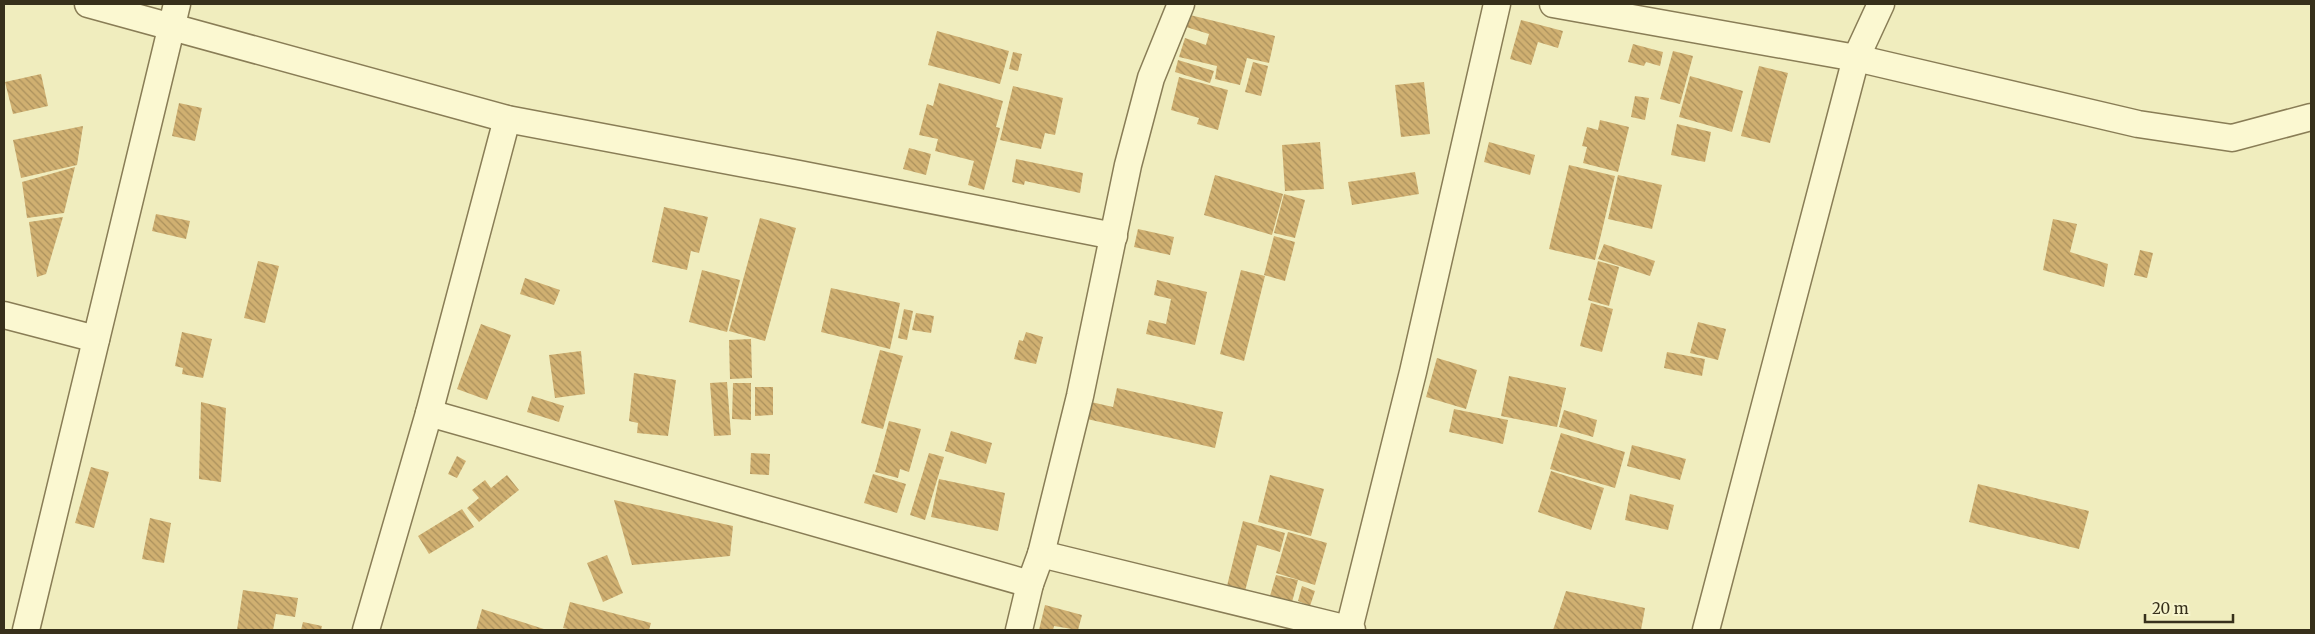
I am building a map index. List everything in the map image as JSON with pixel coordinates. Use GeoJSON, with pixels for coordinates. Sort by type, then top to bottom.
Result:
{"type":"FeatureCollection","features":[{"type":"Feature","properties":{"kind":"street"},"geometry":{"type":"LineString","coordinates":[[88,4],[174,15],[507,119],[1114,236]]}},
{"type":"Feature","properties":{"kind":"street"},"geometry":{"type":"LineString","coordinates":[[1019,630],[1030,584],[1041,554],[1080,396],[1128,165],[1151,78],[1181,4]]}},
{"type":"Feature","properties":{"kind":"street"},"geometry":{"type":"LineString","coordinates":[[1041,554],[1351,630],[1413,372],[1496,4]]}},
{"type":"Feature","properties":{"kind":"street"},"geometry":{"type":"LineString","coordinates":[[1554,4],[1856,58],[2138,124],[2232,138],[2311,118]]}},
{"type":"Feature","properties":{"kind":"street"},"geometry":{"type":"LineString","coordinates":[[1706,630],[1856,58],[1881,4]]}},
{"type":"Feature","properties":{"kind":"street"},"geometry":{"type":"LineString","coordinates":[[26,630],[174,15]]}},
{"type":"Feature","properties":{"kind":"street"},"geometry":{"type":"LineString","coordinates":[[366,630],[428,413],[507,119]]}},
{"type":"Feature","properties":{"kind":"street"},"geometry":{"type":"LineString","coordinates":[[4,315],[96,340]]}},
{"type":"Feature","properties":{"kind":"street"},"geometry":{"type":"LineString","coordinates":[[428,413],[1030,584]]}},
{"type":"Feature","properties":{"kind":"building"},"geometry":{"type":"Polygon","coordinates":[[[1190,15],[1275,36],[1269,63],[1247,58],[1240,85],[1215,79],[1217,66],[1179,57],[1185,38],[1206,45],[1209,34],[1186,27],[1190,15]]]}},
{"type":"Feature","properties":{"kind":"building"},"geometry":{"type":"Polygon","coordinates":[[[1521,20],[1563,31],[1558,48],[1538,42],[1531,65],[1510,59],[1521,20]]]}},
{"type":"Feature","properties":{"kind":"building"},"geometry":{"type":"Polygon","coordinates":[[[937,31],[1009,51],[1000,84],[928,65],[937,31]]]}},
{"type":"Feature","properties":{"kind":"building"},"geometry":{"type":"Polygon","coordinates":[[[1633,44],[1663,52],[1660,66],[1646,62],[1644,66],[1628,62],[1633,44]]]}},
{"type":"Feature","properties":{"kind":"building"},"geometry":{"type":"Polygon","coordinates":[[[1673,51],[1693,56],[1680,104],[1660,99],[1673,51]]]}},
{"type":"Feature","properties":{"kind":"building"},"geometry":{"type":"Polygon","coordinates":[[[1013,52],[1022,54],[1018,71],[1009,69],[1013,52]]]}},
{"type":"Feature","properties":{"kind":"building"},"geometry":{"type":"Polygon","coordinates":[[[1178,60],[1214,71],[1210,83],[1175,72],[1178,60]]]}},
{"type":"Feature","properties":{"kind":"building"},"geometry":{"type":"Polygon","coordinates":[[[1253,62],[1268,66],[1261,96],[1245,92],[1253,62]]]}},
{"type":"Feature","properties":{"kind":"building"},"geometry":{"type":"Polygon","coordinates":[[[1759,66],[1788,73],[1770,143],[1741,136],[1759,66]]]}},
{"type":"Feature","properties":{"kind":"building"},"geometry":{"type":"Polygon","coordinates":[[[41,74],[48,106],[13,114],[5,82],[41,74]]]}},
{"type":"Feature","properties":{"kind":"building"},"geometry":{"type":"Polygon","coordinates":[[[1690,76],[1743,91],[1732,132],[1679,117],[1690,76]]]}},
{"type":"Feature","properties":{"kind":"building"},"geometry":{"type":"Polygon","coordinates":[[[1179,77],[1228,90],[1218,130],[1197,124],[1199,118],[1171,110],[1179,77]]]}},
{"type":"Feature","properties":{"kind":"building"},"geometry":{"type":"Polygon","coordinates":[[[1424,82],[1430,134],[1401,137],[1395,85],[1424,82]]]}},
{"type":"Feature","properties":{"kind":"building"},"geometry":{"type":"Polygon","coordinates":[[[939,83],[1003,101],[996,127],[1000,128],[984,190],[968,185],[974,161],[935,151],[938,139],[919,135],[927,104],[933,106],[939,83]]]}},
{"type":"Feature","properties":{"kind":"building"},"geometry":{"type":"Polygon","coordinates":[[[1013,86],[1063,98],[1055,135],[1045,133],[1041,149],[1000,140],[1013,86]]]}},
{"type":"Feature","properties":{"kind":"building"},"geometry":{"type":"Polygon","coordinates":[[[1635,96],[1649,98],[1645,120],[1631,117],[1635,96]]]}},
{"type":"Feature","properties":{"kind":"building"},"geometry":{"type":"Polygon","coordinates":[[[179,103],[202,108],[195,141],[172,136],[179,103]]]}},
{"type":"Feature","properties":{"kind":"building"},"geometry":{"type":"Polygon","coordinates":[[[1600,120],[1629,127],[1618,172],[1583,163],[1587,147],[1582,146],[1587,127],[1598,130],[1600,120]]]}},
{"type":"Feature","properties":{"kind":"building"},"geometry":{"type":"Polygon","coordinates":[[[1677,124],[1711,132],[1705,162],[1671,155],[1677,124]]]}},
{"type":"Feature","properties":{"kind":"building"},"geometry":{"type":"Polygon","coordinates":[[[83,126],[77,165],[21,178],[13,140],[83,126]]]}},
{"type":"Feature","properties":{"kind":"building"},"geometry":{"type":"Polygon","coordinates":[[[1320,142],[1324,189],[1285,191],[1282,145],[1320,142]]]}},
{"type":"Feature","properties":{"kind":"building"},"geometry":{"type":"Polygon","coordinates":[[[1489,142],[1535,155],[1530,175],[1484,162],[1489,142]]]}},
{"type":"Feature","properties":{"kind":"building"},"geometry":{"type":"Polygon","coordinates":[[[909,148],[931,154],[926,175],[903,169],[909,148]]]}},
{"type":"Feature","properties":{"kind":"building"},"geometry":{"type":"Polygon","coordinates":[[[1016,159],[1083,173],[1080,193],[1025,181],[1024,185],[1012,182],[1016,159]]]}},
{"type":"Feature","properties":{"kind":"building"},"geometry":{"type":"Polygon","coordinates":[[[1569,165],[1615,176],[1595,260],[1549,249],[1569,165]]]}},
{"type":"Feature","properties":{"kind":"building"},"geometry":{"type":"Polygon","coordinates":[[[75,167],[64,213],[27,218],[22,182],[75,167]]]}},
{"type":"Feature","properties":{"kind":"building"},"geometry":{"type":"Polygon","coordinates":[[[1415,172],[1419,194],[1352,205],[1348,182],[1415,172]]]}},
{"type":"Feature","properties":{"kind":"building"},"geometry":{"type":"Polygon","coordinates":[[[1215,175],[1283,194],[1272,235],[1204,215],[1215,175]]]}},
{"type":"Feature","properties":{"kind":"building"},"geometry":{"type":"Polygon","coordinates":[[[1618,175],[1662,185],[1652,229],[1608,219],[1618,175]]]}},
{"type":"Feature","properties":{"kind":"building"},"geometry":{"type":"Polygon","coordinates":[[[1284,194],[1305,200],[1295,238],[1274,233],[1284,194]]]}},
{"type":"Feature","properties":{"kind":"building"},"geometry":{"type":"Polygon","coordinates":[[[664,207],[708,217],[699,253],[691,251],[687,270],[652,262],[664,207]]]}},
{"type":"Feature","properties":{"kind":"building"},"geometry":{"type":"Polygon","coordinates":[[[156,214],[190,221],[186,239],[152,231],[156,214]]]}},
{"type":"Feature","properties":{"kind":"building"},"geometry":{"type":"Polygon","coordinates":[[[63,217],[46,274],[37,277],[29,222],[63,217]]]}},
{"type":"Feature","properties":{"kind":"building"},"geometry":{"type":"Polygon","coordinates":[[[760,218],[796,228],[765,341],[729,331],[760,218]]]}},
{"type":"Feature","properties":{"kind":"building"},"geometry":{"type":"Polygon","coordinates":[[[2053,219],[2077,224],[2070,252],[2108,264],[2104,287],[2043,270],[2053,219]]]}},
{"type":"Feature","properties":{"kind":"building"},"geometry":{"type":"Polygon","coordinates":[[[1138,229],[1174,237],[1170,255],[1134,247],[1138,229]]]}},
{"type":"Feature","properties":{"kind":"building"},"geometry":{"type":"Polygon","coordinates":[[[1274,236],[1295,242],[1285,281],[1264,275],[1274,236]]]}},
{"type":"Feature","properties":{"kind":"building"},"geometry":{"type":"Polygon","coordinates":[[[1604,244],[1655,261],[1650,276],[1598,259],[1604,244]]]}},
{"type":"Feature","properties":{"kind":"building"},"geometry":{"type":"Polygon","coordinates":[[[2140,250],[2153,253],[2147,278],[2134,275],[2140,250]]]}},
{"type":"Feature","properties":{"kind":"building"},"geometry":{"type":"Polygon","coordinates":[[[258,261],[279,266],[265,323],[244,318],[258,261]]]}},
{"type":"Feature","properties":{"kind":"building"},"geometry":{"type":"Polygon","coordinates":[[[1598,261],[1619,267],[1609,306],[1588,300],[1598,261]]]}},
{"type":"Feature","properties":{"kind":"building"},"geometry":{"type":"Polygon","coordinates":[[[702,270],[740,280],[727,332],[689,322],[702,270]]]}},
{"type":"Feature","properties":{"kind":"building"},"geometry":{"type":"Polygon","coordinates":[[[1241,270],[1265,276],[1244,361],[1220,354],[1241,270]]]}},
{"type":"Feature","properties":{"kind":"building"},"geometry":{"type":"Polygon","coordinates":[[[525,278],[560,290],[554,305],[520,294],[525,278]]]}},
{"type":"Feature","properties":{"kind":"building"},"geometry":{"type":"Polygon","coordinates":[[[1157,280],[1207,292],[1195,345],[1146,334],[1149,320],[1166,324],[1171,299],[1154,295],[1157,280]]]}},
{"type":"Feature","properties":{"kind":"building"},"geometry":{"type":"Polygon","coordinates":[[[831,288],[900,303],[890,349],[821,332],[831,288]]]}},
{"type":"Feature","properties":{"kind":"building"},"geometry":{"type":"Polygon","coordinates":[[[1591,303],[1613,309],[1602,352],[1580,346],[1591,303]]]}},
{"type":"Feature","properties":{"kind":"building"},"geometry":{"type":"Polygon","coordinates":[[[904,309],[913,311],[907,340],[898,338],[904,309]]]}},
{"type":"Feature","properties":{"kind":"building"},"geometry":{"type":"Polygon","coordinates":[[[916,313],[934,316],[931,333],[912,330],[916,313]]]}},
{"type":"Feature","properties":{"kind":"building"},"geometry":{"type":"Polygon","coordinates":[[[1698,322],[1726,329],[1718,360],[1690,353],[1698,322]]]}},
{"type":"Feature","properties":{"kind":"building"},"geometry":{"type":"Polygon","coordinates":[[[481,324],[511,335],[487,400],[457,389],[481,324]]]}},
{"type":"Feature","properties":{"kind":"building"},"geometry":{"type":"Polygon","coordinates":[[[182,332],[212,339],[203,378],[182,374],[183,368],[175,366],[182,332]]]}},
{"type":"Feature","properties":{"kind":"building"},"geometry":{"type":"Polygon","coordinates":[[[1026,332],[1043,337],[1036,364],[1014,359],[1019,340],[1023,341],[1026,332]]]}},
{"type":"Feature","properties":{"kind":"building"},"geometry":{"type":"Polygon","coordinates":[[[751,339],[752,378],[730,379],[729,340],[751,339]]]}},
{"type":"Feature","properties":{"kind":"building"},"geometry":{"type":"Polygon","coordinates":[[[880,350],[903,356],[883,429],[861,423],[880,350]]]}},
{"type":"Feature","properties":{"kind":"building"},"geometry":{"type":"Polygon","coordinates":[[[581,351],[585,394],[555,398],[549,355],[581,351]]]}},
{"type":"Feature","properties":{"kind":"building"},"geometry":{"type":"Polygon","coordinates":[[[1667,352],[1705,359],[1702,376],[1664,368],[1667,352]]]}},
{"type":"Feature","properties":{"kind":"building"},"geometry":{"type":"Polygon","coordinates":[[[1437,358],[1477,370],[1466,409],[1426,397],[1437,358]]]}},
{"type":"Feature","properties":{"kind":"building"},"geometry":{"type":"Polygon","coordinates":[[[634,373],[676,380],[668,436],[637,433],[638,423],[629,421],[634,373]]]}},
{"type":"Feature","properties":{"kind":"building"},"geometry":{"type":"Polygon","coordinates":[[[1509,376],[1566,388],[1557,427],[1501,416],[1509,376]]]}},
{"type":"Feature","properties":{"kind":"building"},"geometry":{"type":"Polygon","coordinates":[[[727,382],[731,435],[714,436],[710,383],[727,382]]]}},
{"type":"Feature","properties":{"kind":"building"},"geometry":{"type":"Polygon","coordinates":[[[733,383],[751,383],[751,420],[732,419],[733,383]]]}},
{"type":"Feature","properties":{"kind":"building"},"geometry":{"type":"Polygon","coordinates":[[[755,387],[773,387],[773,415],[755,416],[755,387]]]}},
{"type":"Feature","properties":{"kind":"building"},"geometry":{"type":"Polygon","coordinates":[[[1117,388],[1223,412],[1215,448],[1087,419],[1091,402],[1113,407],[1117,388]]]}},
{"type":"Feature","properties":{"kind":"building"},"geometry":{"type":"Polygon","coordinates":[[[532,396],[564,406],[559,422],[527,412],[532,396]]]}},
{"type":"Feature","properties":{"kind":"building"},"geometry":{"type":"Polygon","coordinates":[[[201,402],[226,408],[221,482],[199,479],[201,402]]]}},
{"type":"Feature","properties":{"kind":"building"},"geometry":{"type":"Polygon","coordinates":[[[1454,409],[1508,420],[1503,444],[1449,432],[1454,409]]]}},
{"type":"Feature","properties":{"kind":"building"},"geometry":{"type":"Polygon","coordinates":[[[1564,410],[1597,420],[1593,437],[1559,427],[1564,410]]]}},
{"type":"Feature","properties":{"kind":"building"},"geometry":{"type":"Polygon","coordinates":[[[889,421],[921,429],[909,472],[900,469],[898,478],[875,472],[889,421]]]}},
{"type":"Feature","properties":{"kind":"building"},"geometry":{"type":"Polygon","coordinates":[[[951,431],[992,443],[986,464],[945,451],[951,431]]]}},
{"type":"Feature","properties":{"kind":"building"},"geometry":{"type":"Polygon","coordinates":[[[1561,433],[1625,452],[1615,488],[1550,469],[1561,433]]]}},
{"type":"Feature","properties":{"kind":"building"},"geometry":{"type":"Polygon","coordinates":[[[1632,445],[1686,459],[1680,480],[1627,466],[1632,445]]]}},
{"type":"Feature","properties":{"kind":"building"},"geometry":{"type":"Polygon","coordinates":[[[751,453],[770,454],[769,475],[750,474],[751,453]]]}},
{"type":"Feature","properties":{"kind":"building"},"geometry":{"type":"Polygon","coordinates":[[[929,453],[944,457],[925,520],[910,515],[929,453]]]}},
{"type":"Feature","properties":{"kind":"building"},"geometry":{"type":"Polygon","coordinates":[[[457,456],[466,461],[457,478],[448,474],[457,456]]]}},
{"type":"Feature","properties":{"kind":"building"},"geometry":{"type":"Polygon","coordinates":[[[91,467],[109,472],[94,528],[75,523],[91,467]]]}},
{"type":"Feature","properties":{"kind":"building"},"geometry":{"type":"Polygon","coordinates":[[[1551,471],[1604,488],[1591,530],[1538,512],[1551,471]]]}},
{"type":"Feature","properties":{"kind":"building"},"geometry":{"type":"Polygon","coordinates":[[[873,474],[906,484],[897,513],[864,503],[873,474]]]}},
{"type":"Feature","properties":{"kind":"building"},"geometry":{"type":"Polygon","coordinates":[[[507,475],[519,490],[479,522],[467,508],[479,498],[472,490],[485,480],[491,488],[507,475]]]}},
{"type":"Feature","properties":{"kind":"building"},"geometry":{"type":"Polygon","coordinates":[[[1270,475],[1324,489],[1311,536],[1258,522],[1270,475]]]}},
{"type":"Feature","properties":{"kind":"building"},"geometry":{"type":"Polygon","coordinates":[[[939,479],[1005,493],[998,531],[931,517],[939,479]]]}},
{"type":"Feature","properties":{"kind":"building"},"geometry":{"type":"Polygon","coordinates":[[[1978,484],[2089,511],[2079,549],[1969,522],[1978,484]]]}},
{"type":"Feature","properties":{"kind":"building"},"geometry":{"type":"Polygon","coordinates":[[[1630,494],[1674,505],[1668,530],[1625,520],[1630,494]]]}},
{"type":"Feature","properties":{"kind":"building"},"geometry":{"type":"Polygon","coordinates":[[[614,500],[733,526],[730,556],[632,565],[614,500]]]}},
{"type":"Feature","properties":{"kind":"building"},"geometry":{"type":"Polygon","coordinates":[[[462,509],[474,527],[429,554],[418,536],[462,509]]]}},
{"type":"Feature","properties":{"kind":"building"},"geometry":{"type":"Polygon","coordinates":[[[150,518],[171,523],[164,563],[142,559],[150,518]]]}},
{"type":"Feature","properties":{"kind":"building"},"geometry":{"type":"Polygon","coordinates":[[[1243,521],[1285,533],[1280,552],[1257,545],[1244,595],[1226,590],[1243,521]]]}},
{"type":"Feature","properties":{"kind":"building"},"geometry":{"type":"Polygon","coordinates":[[[1288,532],[1327,543],[1315,585],[1276,573],[1288,532]]]}},
{"type":"Feature","properties":{"kind":"building"},"geometry":{"type":"Polygon","coordinates":[[[607,555],[623,593],[603,602],[587,563],[607,555]]]}},
{"type":"Feature","properties":{"kind":"building"},"geometry":{"type":"Polygon","coordinates":[[[1276,575],[1298,580],[1292,602],[1270,596],[1276,575]]]}},
{"type":"Feature","properties":{"kind":"building"},"geometry":{"type":"Polygon","coordinates":[[[1302,586],[1315,591],[1310,606],[1298,601],[1302,586]]]}},
{"type":"Feature","properties":{"kind":"building"},"geometry":{"type":"Polygon","coordinates":[[[243,590],[298,598],[295,617],[276,614],[273,630],[237,630],[243,590]]]}},
{"type":"Feature","properties":{"kind":"building"},"geometry":{"type":"Polygon","coordinates":[[[1566,591],[1645,608],[1641,630],[1553,630],[1566,591]]]}},
{"type":"Feature","properties":{"kind":"building"},"geometry":{"type":"Polygon","coordinates":[[[570,602],[651,623],[649,630],[572,630],[563,628],[570,602]]]}},
{"type":"Feature","properties":{"kind":"building"},"geometry":{"type":"Polygon","coordinates":[[[1045,605],[1082,615],[1078,630],[1054,626],[1053,630],[1039,630],[1045,605]]]}},
{"type":"Feature","properties":{"kind":"building"},"geometry":{"type":"Polygon","coordinates":[[[482,609],[547,630],[476,630],[482,609]]]}},
{"type":"Feature","properties":{"kind":"building"},"geometry":{"type":"Polygon","coordinates":[[[303,622],[322,626],[321,630],[301,630],[303,622]]]}}]}
